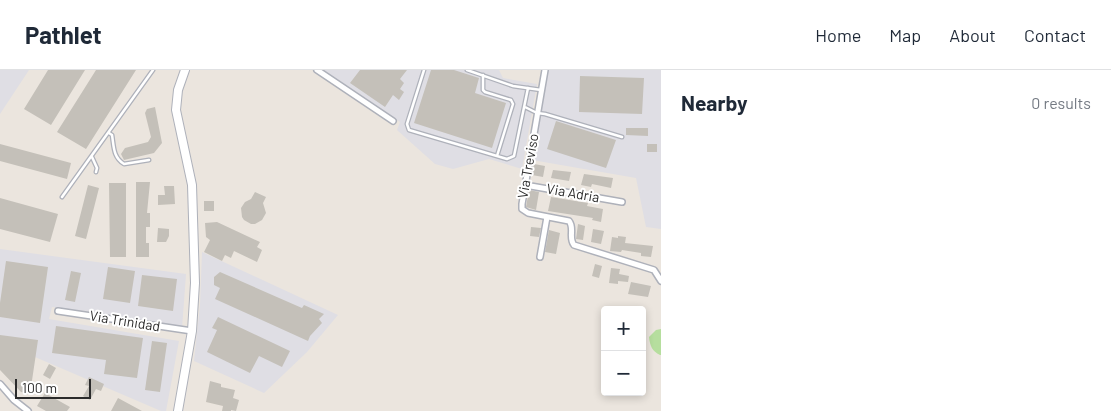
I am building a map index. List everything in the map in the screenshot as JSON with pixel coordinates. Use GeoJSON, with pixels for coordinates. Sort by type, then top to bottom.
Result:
{"type":"FeatureCollection","features":[{"type":"Feature","properties":{"kind":"main road"},"geometry":{"type":"LineString","coordinates":[[174,70],[184,72],[178,90],[176,110],[191,177],[192,331],[178,411]]}},
{"type":"Feature","properties":{"kind":"street"},"geometry":{"type":"LineString","coordinates":[[317,70],[393,121]]}},
{"type":"Feature","properties":{"kind":"street","name":"Via Treviso"},"geometry":{"type":"LineString","coordinates":[[544,70],[525,185],[523,211],[528,214],[570,222],[571,240],[575,246],[654,270],[661,281]]}},
{"type":"Feature","properties":{"kind":"street","name":"Via Adria"},"geometry":{"type":"LineString","coordinates":[[525,185],[622,202]]}},
{"type":"Feature","properties":{"kind":"street"},"geometry":{"type":"LineString","coordinates":[[540,257],[547,217]]}},
{"type":"Feature","properties":{"kind":"street","name":"Via Trinidad"},"geometry":{"type":"LineString","coordinates":[[58,311],[192,331]]}},
{"type":"Feature","properties":{"kind":"street"},"geometry":{"type":"LineString","coordinates":[[0,384],[14,400],[28,411]]}},
{"type":"Feature","properties":{"kind":"lane"},"geometry":{"type":"LineString","coordinates":[[62,197],[153,70]]}},
{"type":"Feature","properties":{"kind":"lane"},"geometry":{"type":"LineString","coordinates":[[424,70],[407,124],[409,130],[507,159],[514,156],[528,88]]}},
{"type":"Feature","properties":{"kind":"lane"},"geometry":{"type":"LineString","coordinates":[[467,70],[513,86],[541,90]]}},
{"type":"Feature","properties":{"kind":"lane"},"geometry":{"type":"LineString","coordinates":[[483,76],[483,90],[485,92],[511,100],[513,104],[496,156]]}},
{"type":"Feature","properties":{"kind":"lane"},"geometry":{"type":"LineString","coordinates":[[524,107],[537,113],[622,137]]}},
{"type":"Feature","properties":{"kind":"lane"},"geometry":{"type":"LineString","coordinates":[[109,133],[112,135],[115,158],[119,162],[124,164],[149,160]]}},
{"type":"Feature","properties":{"kind":"lane"},"geometry":{"type":"LineString","coordinates":[[92,157],[98,168],[96,172]]}},
{"type":"Feature","properties":{"kind":"shaded area"},"geometry":{"type":"Polygon","coordinates":[[[0,70],[29,70],[0,114],[0,70]]]}},
{"type":"Feature","properties":{"kind":"shaded area"},"geometry":{"type":"Polygon","coordinates":[[[323,70],[499,70],[503,78],[537,84],[522,169],[489,159],[453,169],[435,164],[397,130],[400,122],[323,70]]]}},
{"type":"Feature","properties":{"kind":"shaded area"},"geometry":{"type":"Polygon","coordinates":[[[547,70],[661,70],[661,229],[646,227],[636,178],[532,160],[547,70]]]}},
{"type":"Feature","properties":{"kind":"shaded area"},"geometry":{"type":"Polygon","coordinates":[[[0,249],[186,274],[182,328],[52,307],[49,319],[179,341],[166,411],[161,411],[0,342],[0,249]]]}},
{"type":"Feature","properties":{"kind":"shaded area"},"geometry":{"type":"Polygon","coordinates":[[[202,252],[338,315],[307,352],[264,393],[194,361],[200,305],[202,252]]]}},
{"type":"Feature","properties":{"kind":"green space"},"geometry":{"type":"Polygon","coordinates":[[[661,329],[660,355],[652,348],[649,337],[656,330],[661,329]]]}},
{"type":"Feature","properties":{"kind":"building"},"geometry":{"type":"Polygon","coordinates":[[[48,70],[85,70],[51,125],[24,109],[48,70]]]}},
{"type":"Feature","properties":{"kind":"building"},"geometry":{"type":"Polygon","coordinates":[[[96,70],[136,70],[86,149],[57,132],[96,70]]]}},
{"type":"Feature","properties":{"kind":"building"},"geometry":{"type":"Polygon","coordinates":[[[360,70],[407,70],[400,79],[404,83],[400,89],[404,92],[399,100],[393,95],[385,107],[350,83],[360,70]]]}},
{"type":"Feature","properties":{"kind":"building"},"geometry":{"type":"Polygon","coordinates":[[[431,70],[454,70],[479,78],[475,93],[506,103],[492,148],[414,123],[431,70]]]}},
{"type":"Feature","properties":{"kind":"building"},"geometry":{"type":"Polygon","coordinates":[[[580,76],[644,78],[642,114],[579,112],[580,76]]]}},
{"type":"Feature","properties":{"kind":"building"},"geometry":{"type":"Polygon","coordinates":[[[155,107],[162,143],[154,153],[124,160],[121,154],[125,148],[148,142],[151,137],[145,113],[147,109],[155,107]]]}},
{"type":"Feature","properties":{"kind":"building"},"geometry":{"type":"Polygon","coordinates":[[[556,121],[616,140],[606,168],[547,149],[556,121]]]}},
{"type":"Feature","properties":{"kind":"building"},"geometry":{"type":"Polygon","coordinates":[[[626,128],[648,128],[648,136],[626,135],[626,128]]]}},
{"type":"Feature","properties":{"kind":"building"},"geometry":{"type":"Polygon","coordinates":[[[0,144],[71,163],[67,179],[0,161],[0,144]]]}},
{"type":"Feature","properties":{"kind":"building"},"geometry":{"type":"Polygon","coordinates":[[[647,144],[657,144],[657,152],[647,152],[647,144]]]}},
{"type":"Feature","properties":{"kind":"building"},"geometry":{"type":"Polygon","coordinates":[[[534,164],[545,166],[543,177],[532,175],[534,164]]]}},
{"type":"Feature","properties":{"kind":"building"},"geometry":{"type":"Polygon","coordinates":[[[553,170],[571,172],[569,181],[551,178],[553,170]]]}},
{"type":"Feature","properties":{"kind":"building"},"geometry":{"type":"Polygon","coordinates":[[[584,174],[613,178],[611,188],[592,184],[591,187],[581,185],[584,174]]]}},
{"type":"Feature","properties":{"kind":"building"},"geometry":{"type":"Polygon","coordinates":[[[136,182],[150,182],[147,213],[150,213],[150,227],[146,227],[146,243],[149,243],[149,257],[136,257],[136,182]]]}},
{"type":"Feature","properties":{"kind":"building"},"geometry":{"type":"Polygon","coordinates":[[[109,183],[126,183],[126,257],[110,257],[109,183]]]}},
{"type":"Feature","properties":{"kind":"building"},"geometry":{"type":"Polygon","coordinates":[[[88,185],[99,188],[86,239],[75,236],[88,185]]]}},
{"type":"Feature","properties":{"kind":"building"},"geometry":{"type":"Polygon","coordinates":[[[164,186],[174,186],[175,204],[158,205],[158,195],[165,195],[164,186]]]}},
{"type":"Feature","properties":{"kind":"building"},"geometry":{"type":"Polygon","coordinates":[[[529,190],[539,192],[536,210],[526,207],[529,190]]]}},
{"type":"Feature","properties":{"kind":"building"},"geometry":{"type":"Polygon","coordinates":[[[255,192],[266,197],[263,203],[266,213],[262,220],[251,224],[242,217],[241,208],[245,202],[251,199],[255,192]]]}},
{"type":"Feature","properties":{"kind":"building"},"geometry":{"type":"Polygon","coordinates":[[[551,197],[588,203],[587,206],[603,209],[601,222],[592,220],[593,218],[548,211],[551,197]]]}},
{"type":"Feature","properties":{"kind":"building"},"geometry":{"type":"Polygon","coordinates":[[[0,198],[58,214],[50,242],[0,229],[0,198]]]}},
{"type":"Feature","properties":{"kind":"building"},"geometry":{"type":"Polygon","coordinates":[[[204,201],[214,201],[214,211],[204,211],[204,201]]]}},
{"type":"Feature","properties":{"kind":"building"},"geometry":{"type":"Polygon","coordinates":[[[217,222],[260,242],[257,247],[262,250],[257,262],[234,251],[231,258],[225,255],[222,261],[204,252],[210,240],[206,237],[205,223],[217,222]]]}},
{"type":"Feature","properties":{"kind":"building"},"geometry":{"type":"Polygon","coordinates":[[[578,224],[585,226],[583,240],[576,239],[578,224]]]}},
{"type":"Feature","properties":{"kind":"building"},"geometry":{"type":"Polygon","coordinates":[[[531,227],[541,228],[539,237],[530,236],[531,227]]]}},
{"type":"Feature","properties":{"kind":"building"},"geometry":{"type":"Polygon","coordinates":[[[158,228],[169,229],[169,236],[166,242],[157,242],[158,228]]]}},
{"type":"Feature","properties":{"kind":"building"},"geometry":{"type":"Polygon","coordinates":[[[593,229],[604,231],[601,244],[591,242],[593,229]]]}},
{"type":"Feature","properties":{"kind":"building"},"geometry":{"type":"Polygon","coordinates":[[[549,230],[560,233],[556,254],[545,252],[549,230]]]}},
{"type":"Feature","properties":{"kind":"building"},"geometry":{"type":"Polygon","coordinates":[[[618,236],[626,237],[625,243],[653,246],[651,257],[641,256],[641,253],[622,250],[621,252],[610,251],[612,237],[618,238],[618,236]]]}},
{"type":"Feature","properties":{"kind":"building"},"geometry":{"type":"Polygon","coordinates":[[[6,261],[48,267],[40,323],[0,317],[6,261]]]}},
{"type":"Feature","properties":{"kind":"building"},"geometry":{"type":"Polygon","coordinates":[[[595,264],[602,266],[599,278],[592,276],[595,264]]]}},
{"type":"Feature","properties":{"kind":"building"},"geometry":{"type":"Polygon","coordinates":[[[108,267],[135,271],[130,303],[103,299],[108,267]]]}},
{"type":"Feature","properties":{"kind":"building"},"geometry":{"type":"Polygon","coordinates":[[[611,268],[620,269],[619,274],[629,276],[628,282],[618,281],[618,284],[609,283],[611,268]]]}},
{"type":"Feature","properties":{"kind":"building"},"geometry":{"type":"Polygon","coordinates":[[[71,271],[81,273],[75,302],[65,300],[71,271]]]}},
{"type":"Feature","properties":{"kind":"building"},"geometry":{"type":"Polygon","coordinates":[[[220,272],[302,308],[304,305],[324,314],[319,319],[322,323],[308,341],[215,299],[220,288],[214,285],[214,277],[220,272]]]}},
{"type":"Feature","properties":{"kind":"building"},"geometry":{"type":"Polygon","coordinates":[[[142,275],[177,279],[173,311],[138,306],[142,275]]]}},
{"type":"Feature","properties":{"kind":"building"},"geometry":{"type":"Polygon","coordinates":[[[631,282],[651,286],[648,297],[628,294],[631,282]]]}},
{"type":"Feature","properties":{"kind":"building"},"geometry":{"type":"Polygon","coordinates":[[[218,317],[290,351],[282,367],[259,356],[250,373],[207,352],[217,330],[212,328],[218,317]]]}},
{"type":"Feature","properties":{"kind":"building"},"geometry":{"type":"Polygon","coordinates":[[[56,326],[143,338],[137,378],[104,374],[106,360],[52,353],[56,326]]]}},
{"type":"Feature","properties":{"kind":"building"},"geometry":{"type":"Polygon","coordinates":[[[0,335],[38,340],[30,394],[21,392],[0,370],[0,335]]]}},
{"type":"Feature","properties":{"kind":"building"},"geometry":{"type":"Polygon","coordinates":[[[152,341],[167,343],[160,392],[145,390],[152,341]]]}},
{"type":"Feature","properties":{"kind":"building"},"geometry":{"type":"Polygon","coordinates":[[[49,364],[56,368],[50,379],[43,375],[49,364]]]}},
{"type":"Feature","properties":{"kind":"building"},"geometry":{"type":"Polygon","coordinates":[[[89,377],[104,384],[101,391],[96,389],[90,400],[83,396],[89,386],[85,385],[89,377]]]}},
{"type":"Feature","properties":{"kind":"building"},"geometry":{"type":"Polygon","coordinates":[[[210,381],[221,384],[221,387],[235,390],[233,398],[239,400],[236,411],[222,411],[223,406],[206,402],[210,381]]]}},
{"type":"Feature","properties":{"kind":"building"},"geometry":{"type":"Polygon","coordinates":[[[45,393],[70,407],[67,411],[46,411],[37,406],[45,393]]]}},
{"type":"Feature","properties":{"kind":"building"},"geometry":{"type":"Polygon","coordinates":[[[118,398],[142,411],[111,411],[118,398]]]}}]}
